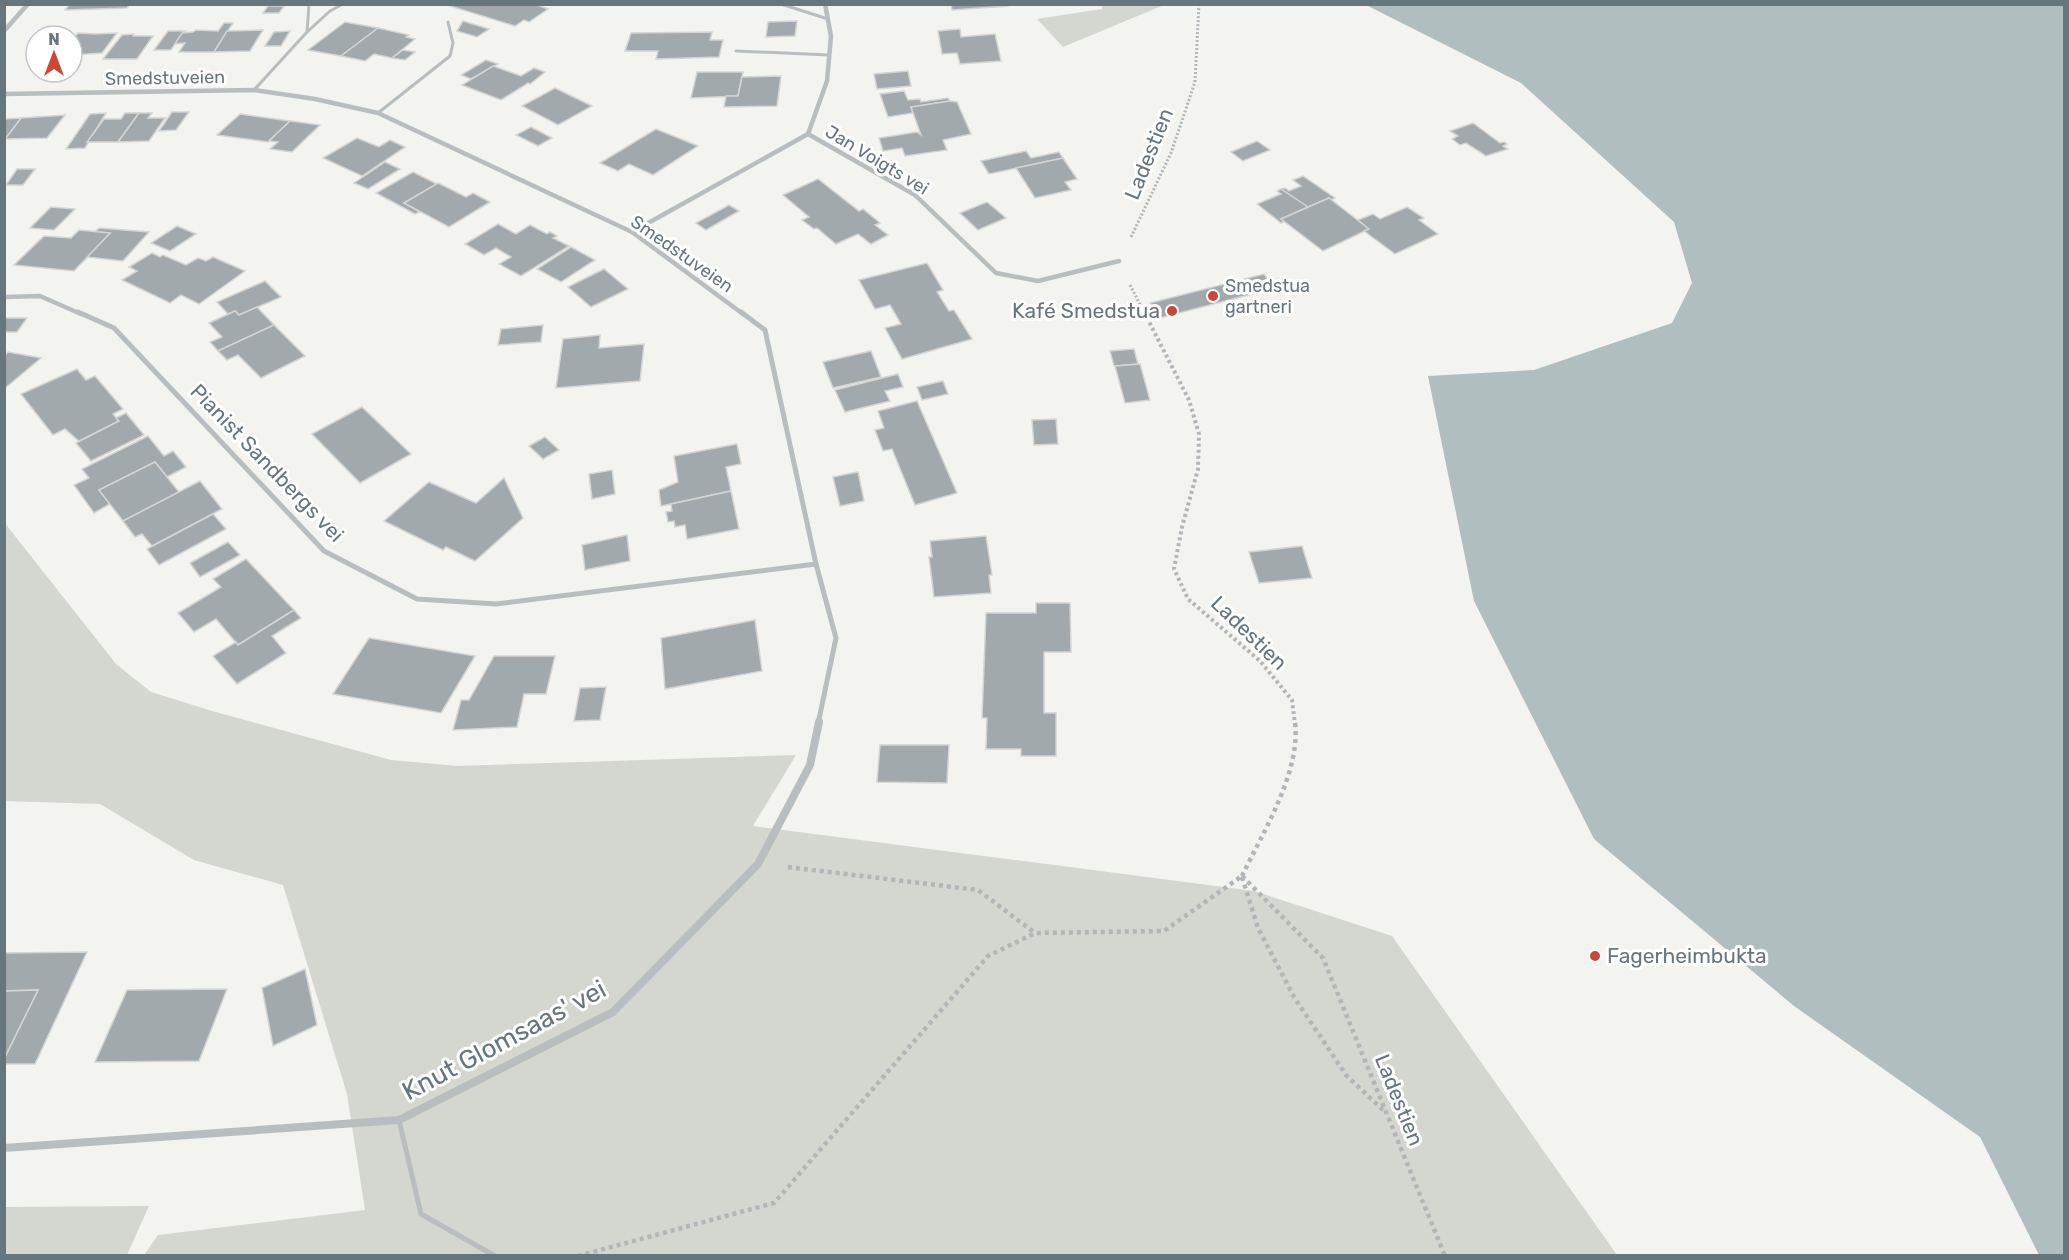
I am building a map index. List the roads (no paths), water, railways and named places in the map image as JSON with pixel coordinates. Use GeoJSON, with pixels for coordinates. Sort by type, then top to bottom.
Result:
{"type":"FeatureCollection","features":[{"type":"Feature","properties":{"kind":"street"},"geometry":{"type":"LineString","coordinates":[[4,31],[28,4]]}},
{"type":"Feature","properties":{"kind":"street","name":"Jan Voigts vei"},"geometry":{"type":"LineString","coordinates":[[632,232],[808,134],[827,81],[831,36],[825,4]]}},
{"type":"Feature","properties":{"kind":"street","name":"Smedstuveien"},"geometry":{"type":"LineString","coordinates":[[4,94],[254,90],[315,99],[378,113],[632,232],[765,330],[816,564]]}},
{"type":"Feature","properties":{"kind":"street","name":"Jan Voigts vei"},"geometry":{"type":"LineString","coordinates":[[808,134],[915,195],[996,273],[1038,281],[1119,261]]}},
{"type":"Feature","properties":{"kind":"street","name":"Pianist Sandbergs vei"},"geometry":{"type":"LineString","coordinates":[[4,297],[40,296],[114,328],[324,551],[417,599],[496,604],[816,564]]}},
{"type":"Feature","properties":{"kind":"street","name":"Knut Glomsaas' vei"},"geometry":{"type":"LineString","coordinates":[[4,1148],[399,1120],[613,1012],[758,864],[810,765],[836,638],[816,564]]}},
{"type":"Feature","properties":{"kind":"lane"},"geometry":{"type":"LineString","coordinates":[[307,32],[309,4]]}},
{"type":"Feature","properties":{"kind":"lane","name":"Smedstuveien"},"geometry":{"type":"LineString","coordinates":[[254,90],[307,32],[330,11],[343,4]]}},
{"type":"Feature","properties":{"kind":"lane"},"geometry":{"type":"LineString","coordinates":[[781,4],[828,19]]}},
{"type":"Feature","properties":{"kind":"lane"},"geometry":{"type":"LineString","coordinates":[[378,113],[450,56],[453,43],[448,22]]}},
{"type":"Feature","properties":{"kind":"lane"},"geometry":{"type":"LineString","coordinates":[[736,51],[830,55]]}},
{"type":"Feature","properties":{"kind":"lane"},"geometry":{"type":"LineString","coordinates":[[399,1120],[420,1214],[495,1256]]}},
{"type":"Feature","properties":{"kind":"place","name":"Smedstua gartneri"},"geometry":{"type":"Point","coordinates":[1213,296]}},
{"type":"Feature","properties":{"kind":"place","name":"Kafé Smedstua"},"geometry":{"type":"Point","coordinates":[1172,311]}},
{"type":"Feature","properties":{"kind":"place","name":"Fagerheimbukta"},"geometry":{"type":"Point","coordinates":[1595,956]}}]}
